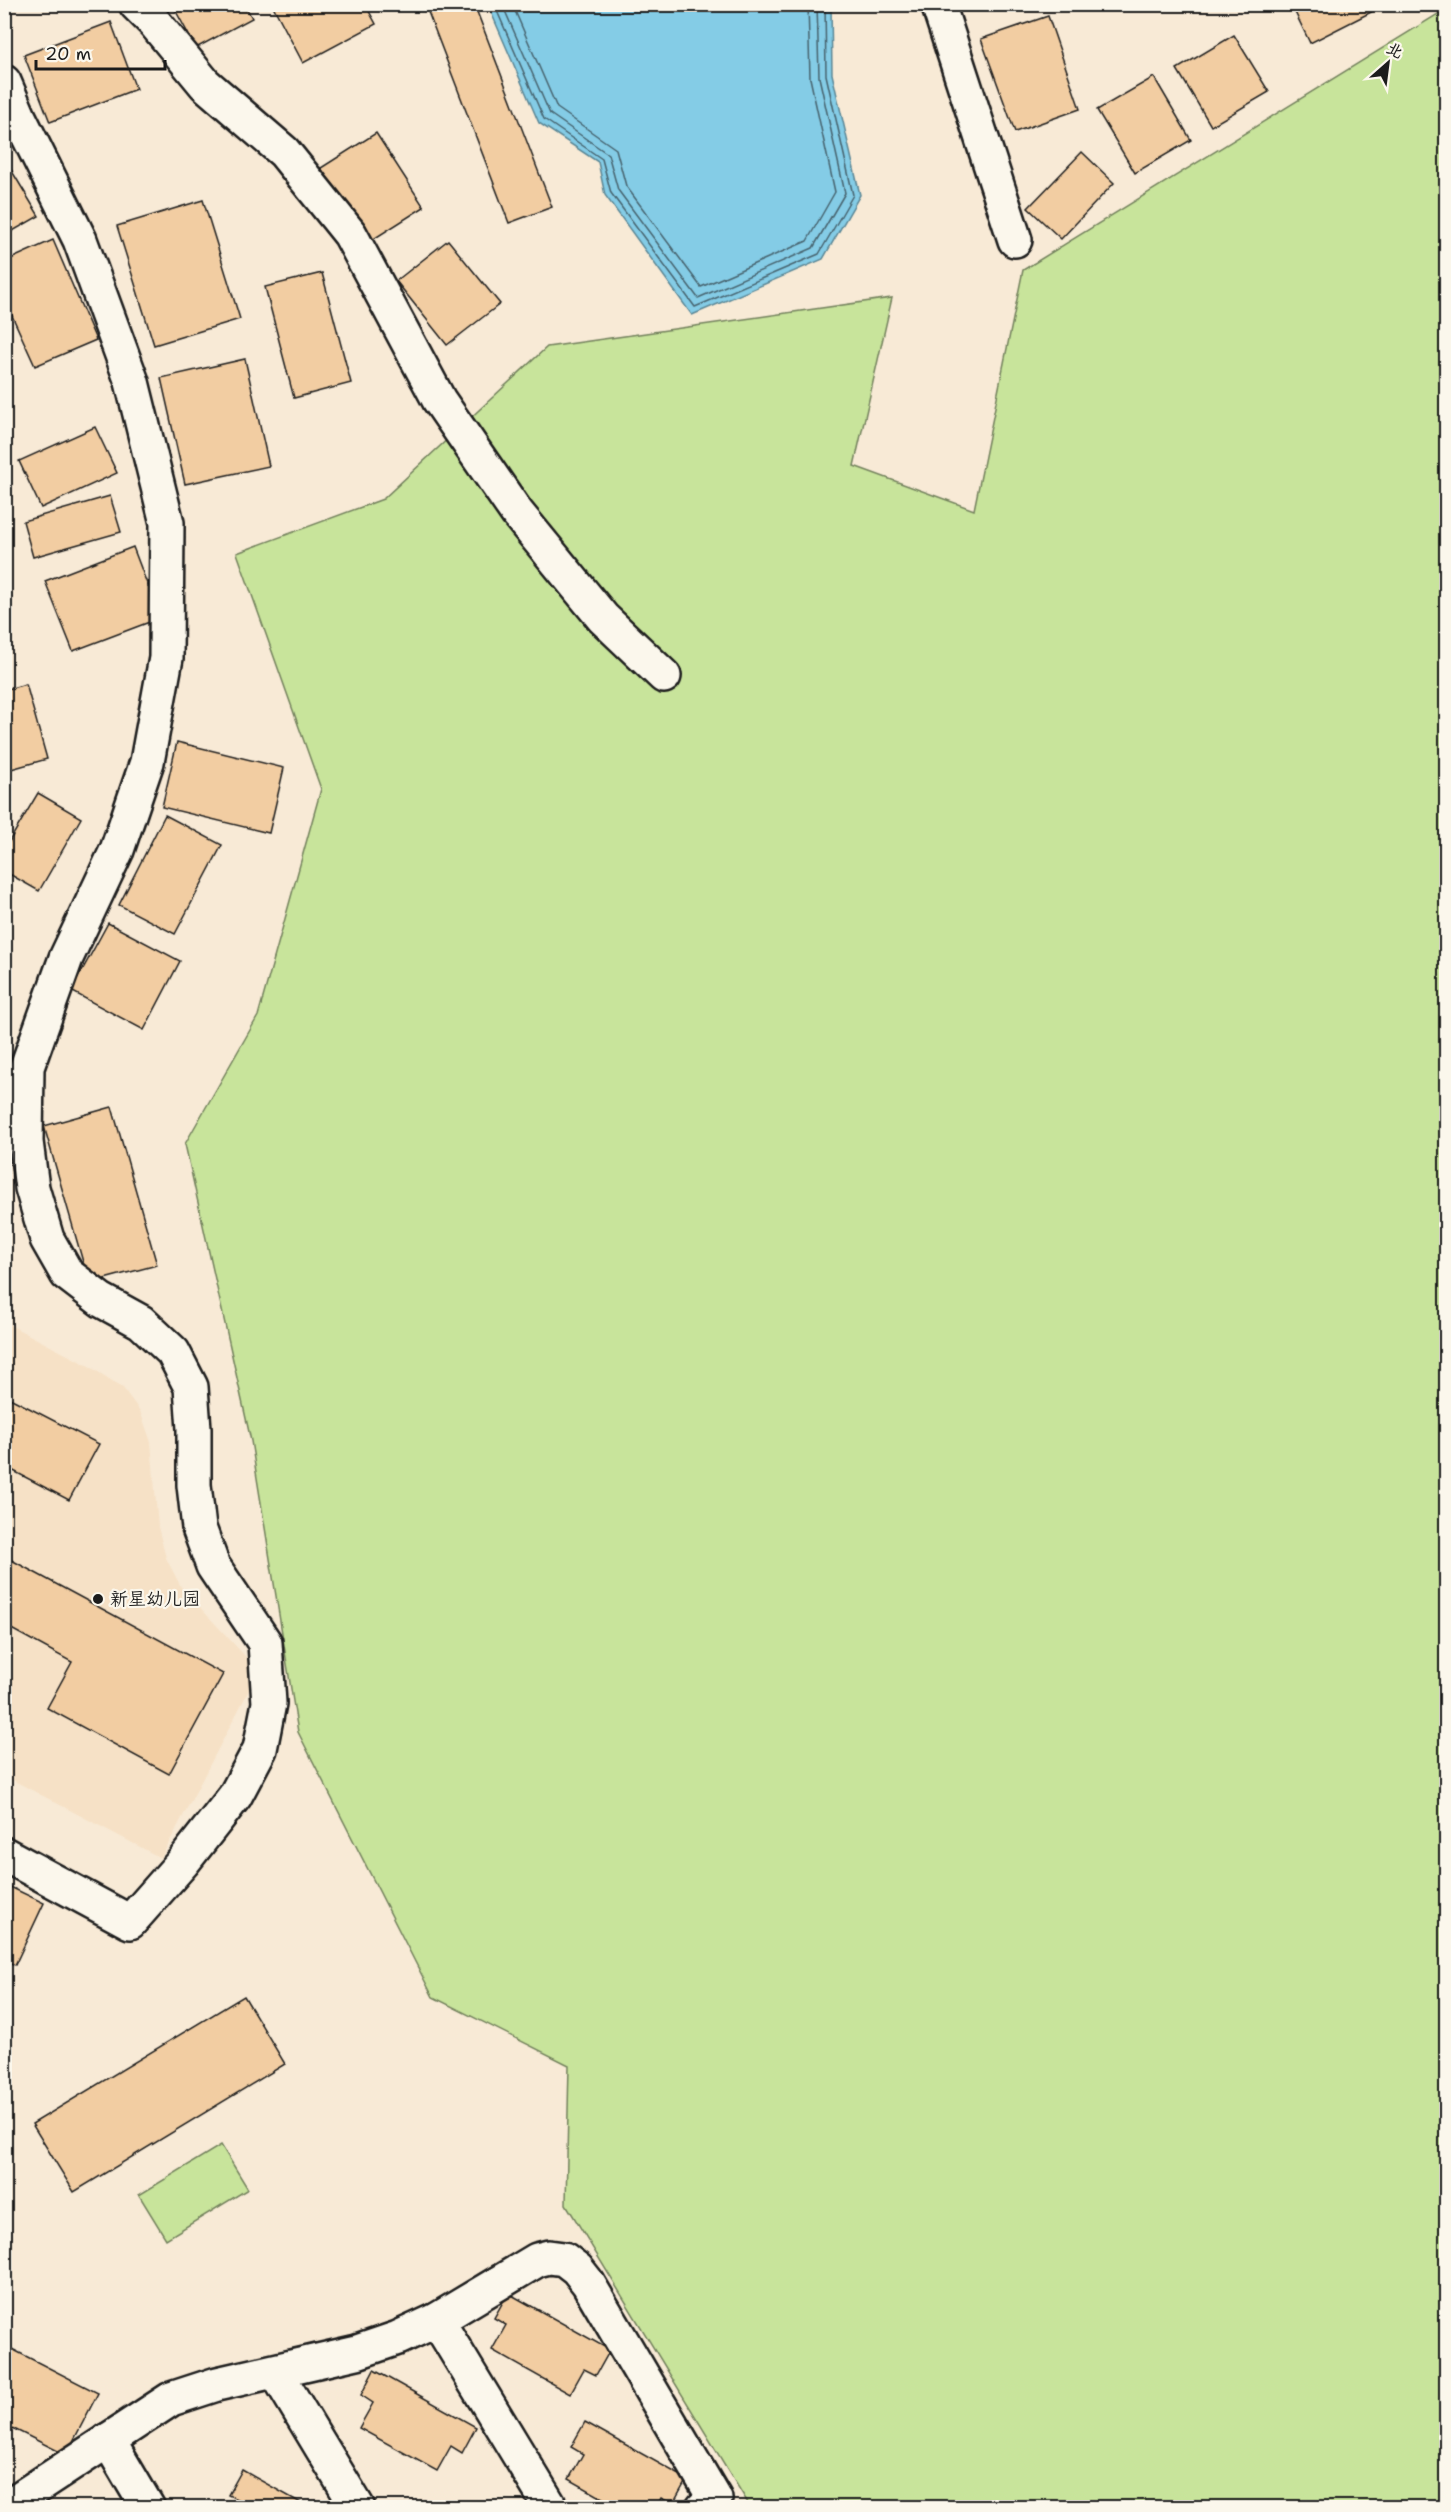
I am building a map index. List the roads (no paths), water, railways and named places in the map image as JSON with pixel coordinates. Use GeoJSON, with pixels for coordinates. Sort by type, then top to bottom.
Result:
{"type":"FeatureCollection","features":[{"type":"Feature","properties":{"kind":"street"},"geometry":{"type":"LineString","coordinates":[[136,4],[154,22],[205,84],[284,152],[350,234],[439,400],[518,513],[603,618],[664,676]]}},
{"type":"Feature","properties":{"kind":"street"},"geometry":{"type":"LineString","coordinates":[[938,4],[1015,240]]}},
{"type":"Feature","properties":{"kind":"street"},"geometry":{"type":"LineString","coordinates":[[4,82],[80,240],[132,382],[167,523],[166,658],[147,762],[117,850],[66,958],[27,1067],[26,1142],[32,1188],[48,1239],[67,1274],[101,1300],[141,1322],[172,1352],[192,1387],[194,1485],[199,1528],[213,1566],[265,1643],[269,1703],[260,1749],[235,1796],[183,1862],[130,1922],[4,1854]]}},
{"type":"Feature","properties":{"kind":"street"},"geometry":{"type":"LineString","coordinates":[[5,2508],[171,2399],[217,2384],[357,2352],[398,2338],[437,2320],[524,2266],[549,2257],[564,2259],[577,2269],[588,2283],[712,2505]]}},
{"type":"Feature","properties":{"kind":"street"},"geometry":{"type":"LineString","coordinates":[[437,2320],[551,2508]]}},
{"type":"Feature","properties":{"kind":"street"},"geometry":{"type":"LineString","coordinates":[[276,2372],[358,2508]]}},
{"type":"Feature","properties":{"kind":"street"},"geometry":{"type":"LineString","coordinates":[[108,2440],[148,2508]]}},
{"type":"Feature","properties":{"kind":"water"},"geometry":{"type":"Polygon","coordinates":[[[488,5],[831,5],[832,74],[860,195],[823,259],[692,315],[605,195],[598,162],[539,123],[488,5]]]}},
{"type":"Feature","properties":{"kind":"place","name":"新星幼儿园"},"geometry":{"type":"Point","coordinates":[98,1599]}}]}
